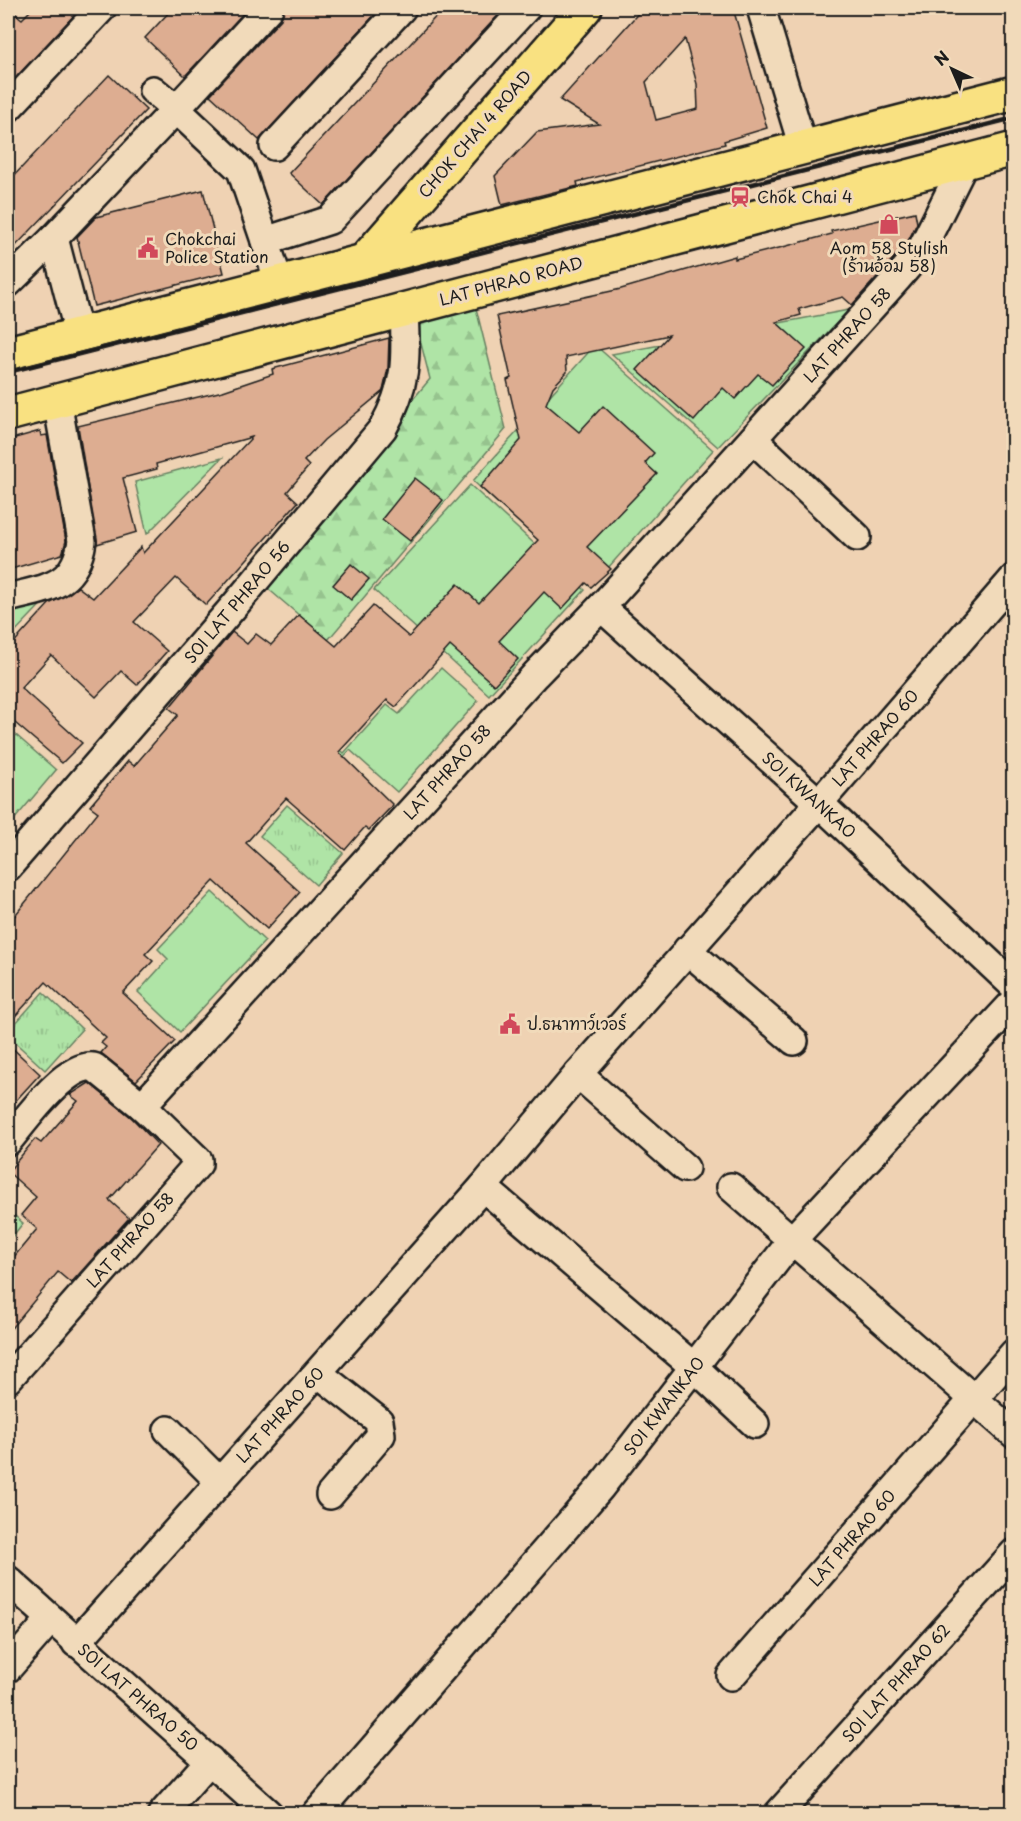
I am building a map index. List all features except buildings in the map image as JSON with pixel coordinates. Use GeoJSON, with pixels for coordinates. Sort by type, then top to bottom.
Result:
{"type":"FeatureCollection","features":[{"type":"Feature","properties":{"kind":"main road","name":"CHOK CHAI 4 ROAD"},"geometry":{"type":"LineString","coordinates":[[364,261],[577,10]]}},
{"type":"Feature","properties":{"kind":"main road"},"geometry":{"type":"LineString","coordinates":[[8,352],[1014,93]]}},
{"type":"Feature","properties":{"kind":"main road","name":"LAT PHRAO ROAD"},"geometry":{"type":"LineString","coordinates":[[8,414],[1014,149]]}},
{"type":"Feature","properties":{"kind":"street"},"geometry":{"type":"LineString","coordinates":[[8,108],[102,8]]}},
{"type":"Feature","properties":{"kind":"street"},"geometry":{"type":"LineString","coordinates":[[8,284],[176,109],[269,8]]}},
{"type":"Feature","properties":{"kind":"street"},"geometry":{"type":"LineString","coordinates":[[274,146],[402,8]]}},
{"type":"Feature","properties":{"kind":"street"},"geometry":{"type":"LineString","coordinates":[[265,241],[330,220],[526,8]]}},
{"type":"Feature","properties":{"kind":"street"},"geometry":{"type":"LineString","coordinates":[[768,12],[802,147]]}},
{"type":"Feature","properties":{"kind":"street"},"geometry":{"type":"LineString","coordinates":[[153,90],[241,170],[279,282]]}},
{"type":"Feature","properties":{"kind":"street","name":"LAT PHRAO 58"},"geometry":{"type":"LineString","coordinates":[[142,1106],[535,675],[601,607],[920,252],[965,162]]}},
{"type":"Feature","properties":{"kind":"street"},"geometry":{"type":"LineString","coordinates":[[54,238],[79,334]]}},
{"type":"Feature","properties":{"kind":"street","name":"SOI LAT PHRAO 56"},"geometry":{"type":"LineString","coordinates":[[8,867],[235,605],[383,428],[398,400],[403,381],[406,362],[404,309]]}},
{"type":"Feature","properties":{"kind":"street"},"geometry":{"type":"LineString","coordinates":[[8,598],[57,585],[71,573],[78,560],[82,541],[57,402]]}},
{"type":"Feature","properties":{"kind":"street"},"geometry":{"type":"LineString","coordinates":[[753,439],[858,537]]}},
{"type":"Feature","properties":{"kind":"street","name":"LAT PHRAO 60"},"geometry":{"type":"LineString","coordinates":[[76,1643],[483,1187],[578,1074],[819,803],[1014,578]]}},
{"type":"Feature","properties":{"kind":"street","name":"SOI KWANKAO"},"geometry":{"type":"LineString","coordinates":[[601,607],[819,803],[1014,986]]}},
{"type":"Feature","properties":{"kind":"street"},"geometry":{"type":"LineString","coordinates":[[687,950],[794,1041]]}},
{"type":"Feature","properties":{"kind":"street","name":"SOI KWANKAO"},"geometry":{"type":"LineString","coordinates":[[315,1814],[600,1488],[793,1239],[1014,1002]]}},
{"type":"Feature","properties":{"kind":"street","name":"LAT PHRAO 58"},"geometry":{"type":"LineString","coordinates":[[8,1141],[50,1092],[69,1074],[84,1066],[94,1067],[142,1106],[196,1155],[198,1164],[8,1378]]}},
{"type":"Feature","properties":{"kind":"street"},"geometry":{"type":"LineString","coordinates":[[578,1074],[685,1168]]}},
{"type":"Feature","properties":{"kind":"street"},"geometry":{"type":"LineString","coordinates":[[483,1187],[694,1367],[756,1424]]}},
{"type":"Feature","properties":{"kind":"street"},"geometry":{"type":"LineString","coordinates":[[731,1187],[1014,1434]]}},
{"type":"Feature","properties":{"kind":"street","name":"LAT PHRAO 60"},"geometry":{"type":"LineString","coordinates":[[731,1676],[1014,1353]]}},
{"type":"Feature","properties":{"kind":"street"},"geometry":{"type":"LineString","coordinates":[[318,1373],[379,1421],[382,1428],[381,1435],[330,1495]]}},
{"type":"Feature","properties":{"kind":"street"},"geometry":{"type":"LineString","coordinates":[[168,1430],[220,1482]]}},
{"type":"Feature","properties":{"kind":"street","name":"SOI LAT PHRAO 62"},"geometry":{"type":"LineString","coordinates":[[778,1814],[1014,1553]]}},
{"type":"Feature","properties":{"kind":"street","name":"SOI LAT PHRAO 50"},"geometry":{"type":"LineString","coordinates":[[8,1580],[268,1814]]}},
{"type":"Feature","properties":{"kind":"street"},"geometry":{"type":"LineString","coordinates":[[8,1668],[50,1620]]}},
{"type":"Feature","properties":{"kind":"street"},"geometry":{"type":"LineString","coordinates":[[162,1814],[210,1760]]}},
{"type":"Feature","properties":{"kind":"green space"},"geometry":{"type":"Polygon","coordinates":[[[476,308],[506,429],[328,640],[259,581],[430,379],[416,324],[476,308]]]}},
{"type":"Feature","properties":{"kind":"green space"},"geometry":{"type":"Polygon","coordinates":[[[849,310],[718,447],[612,354],[849,310]]]}},
{"type":"Feature","properties":{"kind":"green space"},"geometry":{"type":"Polygon","coordinates":[[[595,345],[713,450],[591,587],[473,481],[595,345]]]}},
{"type":"Feature","properties":{"kind":"green space"},"geometry":{"type":"Polygon","coordinates":[[[222,458],[147,534],[135,482],[222,458]]]}},
{"type":"Feature","properties":{"kind":"green space"},"geometry":{"type":"Polygon","coordinates":[[[470,485],[585,590],[489,695],[374,590],[470,485]]]}},
{"type":"Feature","properties":{"kind":"green space"},"geometry":{"type":"Polygon","coordinates":[[[55,590],[9,638],[8,601],[55,590]]]}},
{"type":"Feature","properties":{"kind":"green space"},"geometry":{"type":"Polygon","coordinates":[[[441,668],[478,701],[397,792],[350,750],[321,781],[332,742],[344,753],[387,705],[399,714],[441,668]]]}},
{"type":"Feature","properties":{"kind":"green space"},"geometry":{"type":"Polygon","coordinates":[[[8,728],[56,770],[8,827],[8,728]]]}},
{"type":"Feature","properties":{"kind":"green space"},"geometry":{"type":"Polygon","coordinates":[[[287,805],[343,853],[316,885],[260,836],[287,805]]]}},
{"type":"Feature","properties":{"kind":"green space"},"geometry":{"type":"Polygon","coordinates":[[[212,892],[265,941],[180,1032],[138,992],[168,959],[158,949],[212,892]]]}},
{"type":"Feature","properties":{"kind":"green space"},"geometry":{"type":"Polygon","coordinates":[[[43,992],[82,1029],[45,1070],[8,1036],[8,1032],[43,992]]]}},
{"type":"Feature","properties":{"kind":"green space"},"geometry":{"type":"Polygon","coordinates":[[[8,1210],[23,1223],[8,1242],[8,1210]]]}},
{"type":"Feature","properties":{"kind":"railway"},"geometry":{"type":"LineString","coordinates":[[8,372],[1014,118]]}},
{"type":"Feature","properties":{"kind":"place","name":"Chok Chai 4"},"geometry":{"type":"Point","coordinates":[740,197]}},
{"type":"Feature","properties":{"kind":"place","name":"Aom 58 Stylish (ร้านอ้อม 58)"},"geometry":{"type":"Point","coordinates":[889,224]}},
{"type":"Feature","properties":{"kind":"place","name":"Chokchai Police Station"},"geometry":{"type":"Point","coordinates":[148,248]}},
{"type":"Feature","properties":{"kind":"place","name":"ป.ธนาทาว์เวอร์"},"geometry":{"type":"Point","coordinates":[510,1024]}}]}
